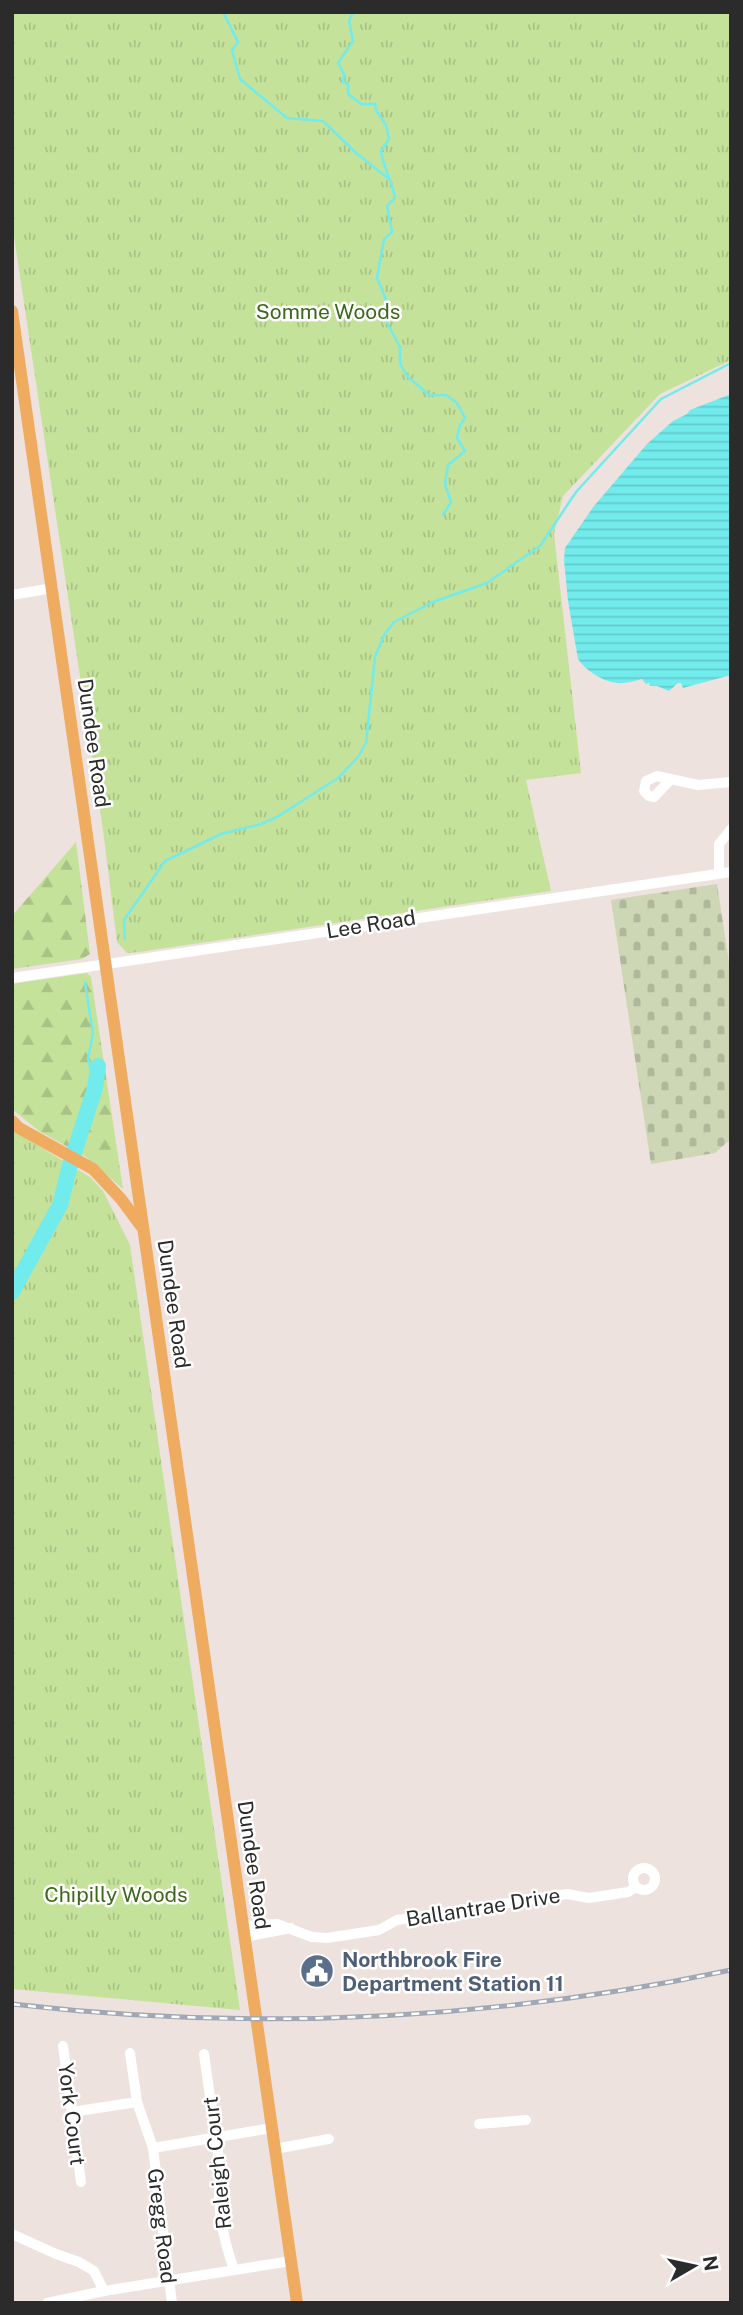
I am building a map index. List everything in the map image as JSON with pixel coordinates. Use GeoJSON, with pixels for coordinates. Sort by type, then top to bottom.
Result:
{"type":"FeatureCollection","features":[{"type":"Feature","properties":{"kind":"main road","name":"Dundee Road"},"geometry":{"type":"LineString","coordinates":[[12,311],[297,2303]]}},
{"type":"Feature","properties":{"kind":"main road"},"geometry":{"type":"LineString","coordinates":[[12,1121],[19,1128],[93,1169],[144,1229]]}},
{"type":"Feature","properties":{"kind":"street"},"geometry":{"type":"LineString","coordinates":[[12,594],[53,588]]}},
{"type":"Feature","properties":{"kind":"street"},"geometry":{"type":"LineString","coordinates":[[671,779],[698,785],[731,782]]}},
{"type":"Feature","properties":{"kind":"street"},"geometry":{"type":"LineString","coordinates":[[719,872],[719,844],[731,829]]}},
{"type":"Feature","properties":{"kind":"street","name":"Lee Road"},"geometry":{"type":"LineString","coordinates":[[12,978],[731,872]]}},
{"type":"Feature","properties":{"kind":"street","name":"Ballantrae Drive"},"geometry":{"type":"LineString","coordinates":[[244,1931],[277,1924],[312,1937],[327,1938],[379,1930],[397,1920],[567,1894],[589,1898],[628,1892],[636,1887]]}},
{"type":"Feature","properties":{"kind":"street","name":"York Court"},"geometry":{"type":"LineString","coordinates":[[63,2046],[81,2182]]}},
{"type":"Feature","properties":{"kind":"street","name":"Gregg Road"},"geometry":{"type":"LineString","coordinates":[[130,2053],[136,2102],[153,2148],[172,2303]]}},
{"type":"Feature","properties":{"kind":"street","name":"Raleigh Court"},"geometry":{"type":"LineString","coordinates":[[204,2054],[221,2174],[218,2191],[227,2249],[234,2270]]}},
{"type":"Feature","properties":{"kind":"street"},"geometry":{"type":"LineString","coordinates":[[72,2112],[136,2102]]}},
{"type":"Feature","properties":{"kind":"street"},"geometry":{"type":"LineString","coordinates":[[479,2124],[526,2120]]}},
{"type":"Feature","properties":{"kind":"street"},"geometry":{"type":"LineString","coordinates":[[153,2148],[272,2128]]}},
{"type":"Feature","properties":{"kind":"street"},"geometry":{"type":"LineString","coordinates":[[275,2149],[329,2139]]}},
{"type":"Feature","properties":{"kind":"street"},"geometry":{"type":"LineString","coordinates":[[12,2234],[94,2271],[104,2291]]}},
{"type":"Feature","properties":{"kind":"street"},"geometry":{"type":"LineString","coordinates":[[47,2303],[104,2291],[291,2261]]}},
{"type":"Feature","properties":{"kind":"green space","name":"Somme Woods"},"geometry":{"type":"Polygon","coordinates":[[[12,12],[731,12],[731,360],[660,394],[563,496],[554,534],[581,773],[526,780],[551,891],[139,952],[127,953],[117,942],[103,830],[12,223],[12,12]]]}},
{"type":"Feature","properties":{"kind":"green space"},"geometry":{"type":"Polygon","coordinates":[[[76,842],[90,954],[82,959],[12,969],[12,916],[76,842]]]}},
{"type":"Feature","properties":{"kind":"green space"},"geometry":{"type":"Polygon","coordinates":[[[717,884],[731,976],[731,1139],[715,1153],[651,1164],[611,900],[717,884]]]}},
{"type":"Feature","properties":{"kind":"green space"},"geometry":{"type":"Polygon","coordinates":[[[87,973],[91,977],[123,1189],[86,1157],[39,1131],[12,1109],[12,984],[87,973]]]}},
{"type":"Feature","properties":{"kind":"green space","name":"Chipilly Woods"},"geometry":{"type":"Polygon","coordinates":[[[12,1130],[90,1177],[103,1191],[130,1245],[240,2010],[12,1989],[12,1130]]]}},
{"type":"Feature","properties":{"kind":"water"},"geometry":{"type":"Polygon","coordinates":[[[731,394],[731,675],[683,688],[681,683],[678,683],[669,691],[650,686],[642,679],[621,683],[601,678],[590,672],[578,659],[568,601],[565,548],[594,506],[647,444],[690,410],[731,394]]]}},
{"type":"Feature","properties":{"kind":"waterway"},"geometry":{"type":"LineString","coordinates":[[223,12],[238,42],[232,50],[240,79],[287,118],[323,121],[355,152],[389,179]]}},
{"type":"Feature","properties":{"kind":"waterway"},"geometry":{"type":"LineString","coordinates":[[353,12],[349,21],[353,41],[338,63],[344,74],[343,82],[348,84],[348,94],[361,104],[375,104],[386,125],[389,139],[381,151],[395,198],[387,206],[392,232],[384,239],[377,278],[387,302],[383,315],[400,347],[400,363],[407,376],[429,395],[446,395],[457,403],[465,418],[457,438],[465,451],[448,465],[445,484],[451,502],[443,515]]}},
{"type":"Feature","properties":{"kind":"waterway"},"geometry":{"type":"LineString","coordinates":[[125,939],[124,920],[165,861],[221,834],[277,817],[338,778],[358,757],[366,743],[375,657],[384,635],[394,622],[433,602],[487,583],[540,546],[576,492],[661,399],[731,363]]}},
{"type":"Feature","properties":{"kind":"waterway"},"geometry":{"type":"LineString","coordinates":[[85,983],[93,1033],[88,1059],[95,1088]]}},
{"type":"Feature","properties":{"kind":"waterway"},"geometry":{"type":"LineString","coordinates":[[12,1292],[60,1205],[95,1088],[98,1066]]}},
{"type":"Feature","properties":{"kind":"railway"},"geometry":{"type":"LineString","coordinates":[[12,2004],[193,2018],[373,2016],[553,2000],[731,1970]]}},
{"type":"Feature","properties":{"kind":"place","name":"Northbrook Fire Department Station 11"},"geometry":{"type":"Point","coordinates":[317,1971]}}]}
